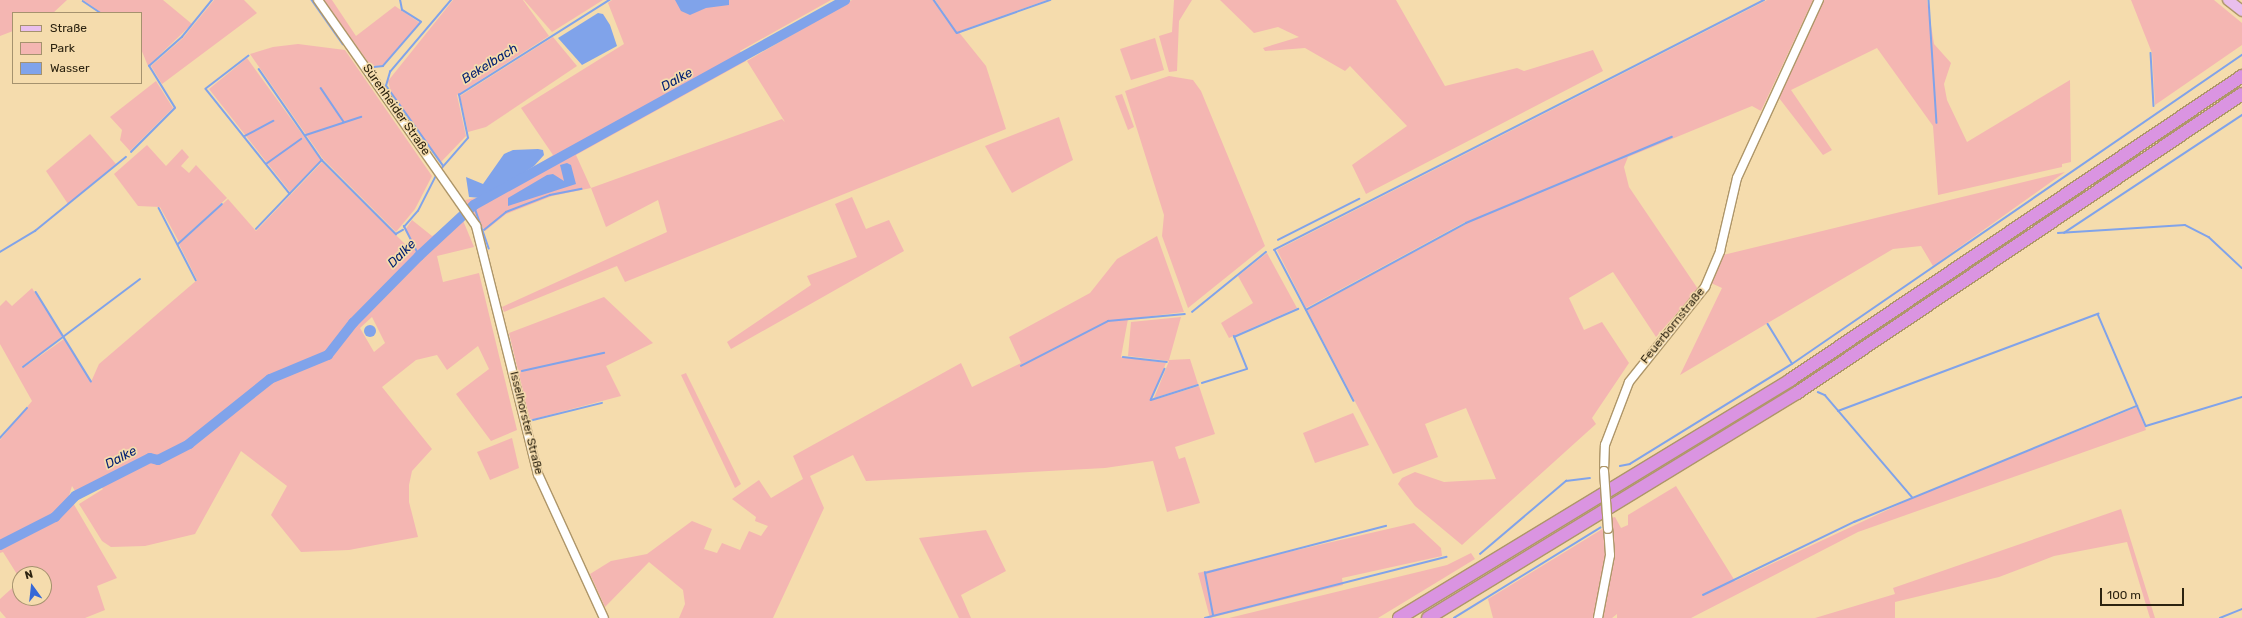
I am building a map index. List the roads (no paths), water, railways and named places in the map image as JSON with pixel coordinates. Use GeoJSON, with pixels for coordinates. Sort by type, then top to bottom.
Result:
{"type":"FeatureCollection","features":[{"type":"Feature","properties":{"kind":"highway"},"geometry":{"type":"LineString","coordinates":[[1399,618],[1790,380],[2242,76]]}},
{"type":"Feature","properties":{"kind":"highway"},"geometry":{"type":"LineString","coordinates":[[1428,618],[1797,393],[2242,94]]}},
{"type":"Feature","properties":{"kind":"main road"},"geometry":{"type":"LineString","coordinates":[[2228,0],[2242,11]]}},
{"type":"Feature","properties":{"kind":"street","name":"Sürenheider Straße"},"geometry":{"type":"LineString","coordinates":[[318,0],[473,220]]}},
{"type":"Feature","properties":{"kind":"street","name":"Feuerbornstraße"},"geometry":{"type":"LineString","coordinates":[[1598,618],[1610,555],[1604,471],[1605,445],[1629,382],[1705,287],[1720,251],[1737,178],[1819,0]]}},
{"type":"Feature","properties":{"kind":"street","name":"Isselhorster Straße"},"geometry":{"type":"LineString","coordinates":[[473,220],[483,246],[538,474],[604,618]]}},
{"type":"Feature","properties":{"kind":"water"},"geometry":{"type":"Polygon","coordinates":[[[675,0],[729,0],[729,5],[706,8],[690,15],[681,11],[675,0]]]}},
{"type":"Feature","properties":{"kind":"water"},"geometry":{"type":"Polygon","coordinates":[[[598,13],[603,14],[610,25],[617,46],[582,65],[558,38],[598,13]]]}},
{"type":"Feature","properties":{"kind":"water"},"geometry":{"type":"Polygon","coordinates":[[[538,149],[543,150],[544,155],[534,166],[497,191],[481,198],[469,197],[466,177],[483,184],[504,154],[513,150],[538,149]]]}},
{"type":"Feature","properties":{"kind":"water"},"geometry":{"type":"Polygon","coordinates":[[[567,163],[571,165],[576,184],[508,206],[508,198],[547,175],[553,174],[564,181],[560,165],[567,163]]]}},
{"type":"Feature","properties":{"kind":"water"},"geometry":{"type":"Polygon","coordinates":[[[372,325],[375,326],[375,336],[368,337],[365,336],[364,329],[365,326],[372,325]]]}},
{"type":"Feature","properties":{"kind":"waterway"},"geometry":{"type":"LineString","coordinates":[[131,152],[175,108],[149,66],[182,37],[212,0]]}},
{"type":"Feature","properties":{"kind":"waterway"},"geometry":{"type":"LineString","coordinates":[[312,0],[343,44]]}},
{"type":"Feature","properties":{"kind":"waterway"},"geometry":{"type":"LineString","coordinates":[[374,67],[383,66],[421,22],[402,10],[400,0]]}},
{"type":"Feature","properties":{"kind":"waterway"},"geometry":{"type":"LineString","coordinates":[[443,166],[386,86],[390,72],[451,0]]}},
{"type":"Feature","properties":{"kind":"waterway","name":"Bekelbach"},"geometry":{"type":"LineString","coordinates":[[441,169],[468,138],[459,95],[609,0]]}},
{"type":"Feature","properties":{"kind":"waterway","name":"Dalke"},"geometry":{"type":"LineString","coordinates":[[0,545],[55,517],[75,496],[150,458],[158,460],[189,444],[270,379],[328,355],[353,323],[419,256],[474,205],[845,0]]}},
{"type":"Feature","properties":{"kind":"waterway"},"geometry":{"type":"LineString","coordinates":[[934,0],[957,33],[1050,0]]}},
{"type":"Feature","properties":{"kind":"waterway"},"geometry":{"type":"LineString","coordinates":[[1274,250],[1764,0]]}},
{"type":"Feature","properties":{"kind":"waterway"},"geometry":{"type":"LineString","coordinates":[[1929,0],[1937,123]]}},
{"type":"Feature","properties":{"kind":"waterway"},"geometry":{"type":"LineString","coordinates":[[83,1],[100,12]]}},
{"type":"Feature","properties":{"kind":"waterway"},"geometry":{"type":"LineString","coordinates":[[2151,53],[2154,106]]}},
{"type":"Feature","properties":{"kind":"waterway"},"geometry":{"type":"LineString","coordinates":[[1620,466],[1630,464],[1792,364],[2242,55]]}},
{"type":"Feature","properties":{"kind":"waterway"},"geometry":{"type":"LineString","coordinates":[[249,56],[206,89],[290,194]]}},
{"type":"Feature","properties":{"kind":"waterway"},"geometry":{"type":"LineString","coordinates":[[259,69],[322,160],[396,234],[403,230]]}},
{"type":"Feature","properties":{"kind":"waterway"},"geometry":{"type":"LineString","coordinates":[[321,88],[344,122]]}},
{"type":"Feature","properties":{"kind":"waterway"},"geometry":{"type":"LineString","coordinates":[[2064,233],[2242,115]]}},
{"type":"Feature","properties":{"kind":"waterway"},"geometry":{"type":"LineString","coordinates":[[306,135],[361,117]]}},
{"type":"Feature","properties":{"kind":"waterway"},"geometry":{"type":"LineString","coordinates":[[245,136],[273,121]]}},
{"type":"Feature","properties":{"kind":"waterway"},"geometry":{"type":"LineString","coordinates":[[1306,310],[1466,223],[1672,137]]}},
{"type":"Feature","properties":{"kind":"waterway"},"geometry":{"type":"LineString","coordinates":[[266,164],[301,139]]}},
{"type":"Feature","properties":{"kind":"waterway"},"geometry":{"type":"LineString","coordinates":[[0,252],[35,231],[126,157]]}},
{"type":"Feature","properties":{"kind":"waterway"},"geometry":{"type":"LineString","coordinates":[[256,229],[322,160]]}},
{"type":"Feature","properties":{"kind":"waterway","name":"Bekelbach"},"geometry":{"type":"LineString","coordinates":[[419,256],[404,227],[418,211],[436,176]]}},
{"type":"Feature","properties":{"kind":"waterway"},"geometry":{"type":"LineString","coordinates":[[484,230],[506,212],[550,195],[581,189]]}},
{"type":"Feature","properties":{"kind":"waterway"},"geometry":{"type":"LineString","coordinates":[[1278,240],[1359,199]]}},
{"type":"Feature","properties":{"kind":"waterway"},"geometry":{"type":"LineString","coordinates":[[178,244],[222,204]]}},
{"type":"Feature","properties":{"kind":"waterway"},"geometry":{"type":"LineString","coordinates":[[474,205],[489,248]]}},
{"type":"Feature","properties":{"kind":"waterway"},"geometry":{"type":"LineString","coordinates":[[159,208],[196,280]]}},
{"type":"Feature","properties":{"kind":"waterway"},"geometry":{"type":"LineString","coordinates":[[2058,233],[2185,225],[2209,237],[2242,268]]}},
{"type":"Feature","properties":{"kind":"waterway"},"geometry":{"type":"LineString","coordinates":[[1275,250],[1354,401]]}},
{"type":"Feature","properties":{"kind":"waterway"},"geometry":{"type":"LineString","coordinates":[[1192,312],[1266,252]]}},
{"type":"Feature","properties":{"kind":"waterway"},"geometry":{"type":"LineString","coordinates":[[23,367],[140,279]]}},
{"type":"Feature","properties":{"kind":"waterway"},"geometry":{"type":"LineString","coordinates":[[36,292],[91,381]]}},
{"type":"Feature","properties":{"kind":"waterway"},"geometry":{"type":"LineString","coordinates":[[1202,383],[1247,369],[1234,337],[1298,309]]}},
{"type":"Feature","properties":{"kind":"waterway"},"geometry":{"type":"LineString","coordinates":[[1021,366],[1108,321],[1185,314]]}},
{"type":"Feature","properties":{"kind":"waterway"},"geometry":{"type":"LineString","coordinates":[[1838,411],[2098,314],[2146,426],[2242,397]]}},
{"type":"Feature","properties":{"kind":"waterway"},"geometry":{"type":"LineString","coordinates":[[1768,324],[1792,363]]}},
{"type":"Feature","properties":{"kind":"waterway"},"geometry":{"type":"LineString","coordinates":[[508,335],[529,421],[602,403]]}},
{"type":"Feature","properties":{"kind":"waterway"},"geometry":{"type":"LineString","coordinates":[[522,371],[604,353]]}},
{"type":"Feature","properties":{"kind":"waterway"},"geometry":{"type":"LineString","coordinates":[[1123,357],[1167,362]]}},
{"type":"Feature","properties":{"kind":"waterway"},"geometry":{"type":"LineString","coordinates":[[1165,369],[1151,400],[1198,385]]}},
{"type":"Feature","properties":{"kind":"waterway"},"geometry":{"type":"LineString","coordinates":[[1818,392],[1825,395],[1912,497]]}},
{"type":"Feature","properties":{"kind":"waterway"},"geometry":{"type":"LineString","coordinates":[[1703,595],[1854,522],[2137,406]]}},
{"type":"Feature","properties":{"kind":"waterway"},"geometry":{"type":"LineString","coordinates":[[0,438],[27,408]]}},
{"type":"Feature","properties":{"kind":"waterway"},"geometry":{"type":"LineString","coordinates":[[1480,554],[1566,481],[1590,478]]}},
{"type":"Feature","properties":{"kind":"waterway"},"geometry":{"type":"LineString","coordinates":[[1213,615],[1205,573],[1386,526]]}},
{"type":"Feature","properties":{"kind":"waterway"},"geometry":{"type":"LineString","coordinates":[[1454,618],[1600,528]]}},
{"type":"Feature","properties":{"kind":"waterway"},"geometry":{"type":"LineString","coordinates":[[1205,618],[1446,557]]}},
{"type":"Feature","properties":{"kind":"waterway"},"geometry":{"type":"LineString","coordinates":[[2220,618],[2242,609]]}}]}
